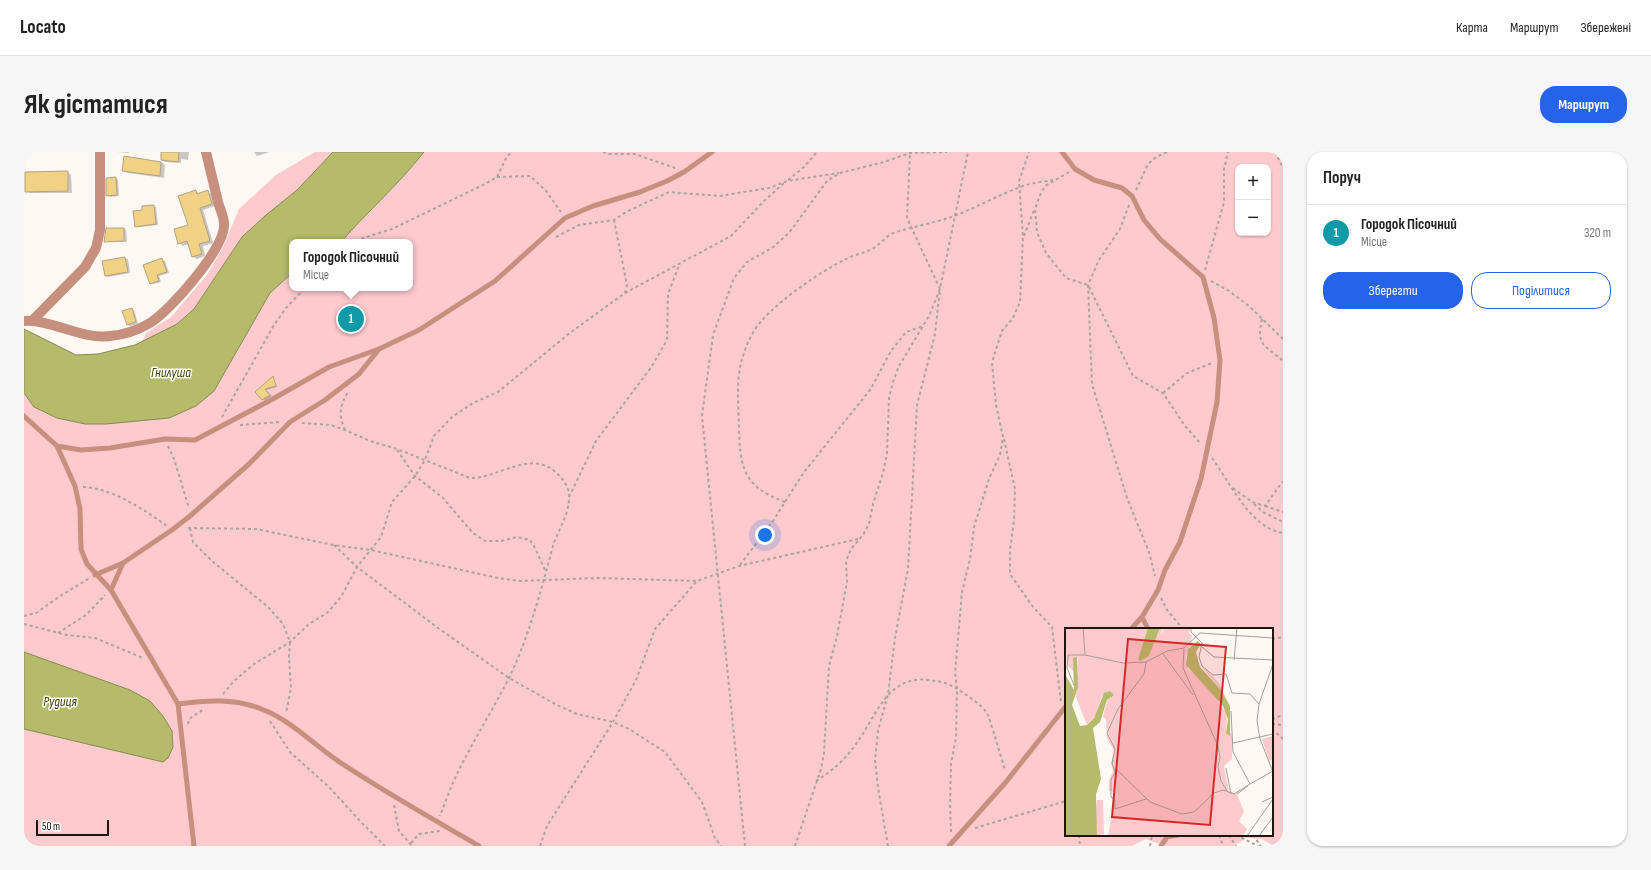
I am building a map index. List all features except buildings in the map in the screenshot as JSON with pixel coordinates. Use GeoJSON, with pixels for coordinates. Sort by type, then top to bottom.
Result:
{"type":"FeatureCollection","features":[{"type":"Feature","properties":{"kind":"street"},"geometry":{"type":"LineString","coordinates":[[28,320],[85,268],[96,248],[100,230],[100,152]]}},
{"type":"Feature","properties":{"kind":"street"},"geometry":{"type":"LineString","coordinates":[[28,320],[75,332],[108,337],[133,331],[151,322],[167,308],[199,273],[220,241],[223,230],[224,225],[206,152]]}},
{"type":"Feature","properties":{"kind":"lane"},"geometry":{"type":"LineString","coordinates":[[57,446],[81,450],[110,448],[164,439],[195,440],[215,431],[329,367],[379,349],[419,330],[495,281],[565,218],[593,206],[640,192],[684,172],[712,152]]}},
{"type":"Feature","properties":{"kind":"lane"},"geometry":{"type":"LineString","coordinates":[[1062,152],[1075,169],[1094,180],[1122,188],[1132,196],[1144,220],[1160,239],[1203,277],[1214,318],[1220,360],[1218,402],[1201,480],[1180,542],[1165,570],[1158,590],[1142,616],[1132,628]]}},
{"type":"Feature","properties":{"kind":"lane"},"geometry":{"type":"LineString","coordinates":[[95,574],[123,563],[190,516],[250,464],[290,422],[325,400],[359,374],[379,349]]}},
{"type":"Feature","properties":{"kind":"lane"},"geometry":{"type":"LineString","coordinates":[[24,416],[57,446],[75,486],[80,509],[81,549],[87,564],[110,590],[151,662],[178,704],[194,846]]}},
{"type":"Feature","properties":{"kind":"lane"},"geometry":{"type":"LineString","coordinates":[[110,590],[123,563]]}},
{"type":"Feature","properties":{"kind":"lane"},"geometry":{"type":"LineString","coordinates":[[1142,616],[1148,628]]}},
{"type":"Feature","properties":{"kind":"lane"},"geometry":{"type":"LineString","coordinates":[[178,704],[219,700],[263,709],[285,720],[336,760],[479,846]]}},
{"type":"Feature","properties":{"kind":"lane"},"geometry":{"type":"LineString","coordinates":[[950,845],[1006,782],[1064,708]]}},
{"type":"Feature","properties":{"kind":"lane"},"geometry":{"type":"LineString","coordinates":[[1161,846],[1167,837],[1172,836]]}},
{"type":"Feature","properties":{"kind":"path"},"geometry":{"type":"LineString","coordinates":[[496,177],[507,156],[513,152]]}},
{"type":"Feature","properties":{"kind":"path"},"geometry":{"type":"LineString","coordinates":[[603,152],[610,154],[635,154],[684,172]]}},
{"type":"Feature","properties":{"kind":"path"},"geometry":{"type":"LineString","coordinates":[[182,743],[190,719],[219,700],[234,681],[254,664],[290,642],[309,624],[327,613],[341,597],[357,567],[381,537],[392,502],[415,476],[425,460],[434,436],[452,417],[473,403],[498,392],[571,332],[625,293],[731,236],[762,202],[804,167],[817,152]]}},
{"type":"Feature","properties":{"kind":"path"},"geometry":{"type":"LineString","coordinates":[[552,239],[579,225],[614,220],[626,212],[669,192],[719,196],[769,188],[787,181],[840,172],[884,162],[910,152],[947,152]]}},
{"type":"Feature","properties":{"kind":"path"},"geometry":{"type":"LineString","coordinates":[[795,846],[815,781],[821,769],[824,753],[829,666],[837,636],[847,582],[846,561],[851,548],[863,535],[869,524],[887,454],[889,398],[892,382],[899,366],[924,326],[940,289],[907,218],[910,152]]}},
{"type":"Feature","properties":{"kind":"path"},"geometry":{"type":"LineString","coordinates":[[888,846],[878,788],[876,760],[878,730],[888,694],[895,638],[908,569],[917,405],[935,334],[940,289],[968,152]]}},
{"type":"Feature","properties":{"kind":"path"},"geometry":{"type":"LineString","coordinates":[[1029,152],[1019,180],[1023,237],[1020,302],[1013,318],[1002,331],[992,362],[996,405],[1015,489],[1014,520],[1010,550],[1010,574],[1033,607],[1052,627],[1064,708]]}},
{"type":"Feature","properties":{"kind":"path"},"geometry":{"type":"LineString","coordinates":[[1167,152],[1156,157],[1148,164],[1132,196],[1120,229],[1099,260],[1088,285],[1092,384],[1127,498],[1149,552],[1158,590],[1167,610],[1182,628]]}},
{"type":"Feature","properties":{"kind":"path"},"geometry":{"type":"LineString","coordinates":[[1228,152],[1224,169],[1224,202],[1203,277],[1229,291],[1249,306],[1283,339]]}},
{"type":"Feature","properties":{"kind":"path"},"geometry":{"type":"LineString","coordinates":[[1275,152],[1283,168]]}},
{"type":"Feature","properties":{"kind":"path"},"geometry":{"type":"LineString","coordinates":[[1023,237],[1045,186],[1053,180],[1075,169]]}},
{"type":"Feature","properties":{"kind":"path"},"geometry":{"type":"LineString","coordinates":[[745,846],[702,416],[714,335],[734,278],[747,262],[772,248],[789,232],[827,181],[840,172]]}},
{"type":"Feature","properties":{"kind":"path"},"geometry":{"type":"LineString","coordinates":[[361,239],[392,230],[496,177],[530,176],[546,191],[565,218],[579,225]]}},
{"type":"Feature","properties":{"kind":"path"},"geometry":{"type":"LineString","coordinates":[[785,502],[768,496],[752,484],[743,463],[739,441],[737,376],[742,357],[754,330],[770,312],[794,292],[846,258],[874,248],[882,240],[895,232],[912,229],[955,216],[1020,187],[1053,180]]}},
{"type":"Feature","properties":{"kind":"path"},"geometry":{"type":"LineString","coordinates":[[1035,209],[1036,232],[1046,253],[1066,278],[1088,285],[1132,376],[1163,393],[1185,426],[1208,452],[1256,519],[1266,528],[1283,533]]}},
{"type":"Feature","properties":{"kind":"path"},"geometry":{"type":"LineString","coordinates":[[614,220],[627,286],[625,293]]}},
{"type":"Feature","properties":{"kind":"path"},"geometry":{"type":"LineString","coordinates":[[438,822],[455,778],[509,678],[530,627],[554,544],[566,513],[570,497],[596,441],[652,366],[667,340],[668,294],[680,263]]}},
{"type":"Feature","properties":{"kind":"path"},"geometry":{"type":"LineString","coordinates":[[215,431],[274,326],[286,308],[302,291]]}},
{"type":"Feature","properties":{"kind":"path"},"geometry":{"type":"LineString","coordinates":[[1262,319],[1260,338],[1263,344],[1283,360]]}},
{"type":"Feature","properties":{"kind":"path"},"geometry":{"type":"LineString","coordinates":[[739,566],[785,502],[804,472],[870,390],[892,351],[906,332],[924,326]]}},
{"type":"Feature","properties":{"kind":"path"},"geometry":{"type":"LineString","coordinates":[[1163,393],[1187,373],[1220,360]]}},
{"type":"Feature","properties":{"kind":"path"},"geometry":{"type":"LineString","coordinates":[[345,430],[340,420],[340,410],[343,400],[359,374]]}},
{"type":"Feature","properties":{"kind":"path"},"geometry":{"type":"LineString","coordinates":[[238,425],[290,422],[331,425],[470,478],[481,478],[513,466],[535,463],[553,469],[566,482],[570,497]]}},
{"type":"Feature","properties":{"kind":"path"},"geometry":{"type":"LineString","coordinates":[[950,845],[951,764],[956,738],[957,689],[955,673],[962,592],[970,559],[974,527],[989,479],[1000,455],[1003,437]]}},
{"type":"Feature","properties":{"kind":"path"},"geometry":{"type":"LineString","coordinates":[[164,439],[174,459],[188,504],[190,516]]}},
{"type":"Feature","properties":{"kind":"path"},"geometry":{"type":"LineString","coordinates":[[397,449],[415,476],[442,497],[473,533],[485,540],[501,541],[517,537],[530,540],[546,572]]}},
{"type":"Feature","properties":{"kind":"path"},"geometry":{"type":"LineString","coordinates":[[1265,506],[1283,481]]}},
{"type":"Feature","properties":{"kind":"path"},"geometry":{"type":"LineString","coordinates":[[75,486],[90,487],[115,496],[147,512],[172,530],[189,527],[256,529],[334,545],[371,550],[498,578],[520,581],[596,578],[697,581],[739,566],[858,539]]}},
{"type":"Feature","properties":{"kind":"path"},"geometry":{"type":"LineString","coordinates":[[1231,486],[1263,512],[1283,522]]}},
{"type":"Feature","properties":{"kind":"path"},"geometry":{"type":"LineString","coordinates":[[1252,502],[1283,512]]}},
{"type":"Feature","properties":{"kind":"path"},"geometry":{"type":"LineString","coordinates":[[189,527],[193,542],[212,561],[268,606],[283,624],[290,642],[289,657],[291,688],[285,720]]}},
{"type":"Feature","properties":{"kind":"path"},"geometry":{"type":"LineString","coordinates":[[334,545],[357,567],[438,628],[509,678],[557,705],[577,714],[613,722],[630,729],[665,752],[702,802],[715,838],[722,846]]}},
{"type":"Feature","properties":{"kind":"path"},"geometry":{"type":"LineString","coordinates":[[24,616],[36,613],[95,574]]}},
{"type":"Feature","properties":{"kind":"path"},"geometry":{"type":"LineString","coordinates":[[540,846],[547,826],[613,722],[636,680],[655,629],[697,581]]}},
{"type":"Feature","properties":{"kind":"path"},"geometry":{"type":"LineString","coordinates":[[58,633],[86,615],[110,590]]}},
{"type":"Feature","properties":{"kind":"path"},"geometry":{"type":"LineString","coordinates":[[24,624],[58,633],[95,638],[151,662]]}},
{"type":"Feature","properties":{"kind":"path"},"geometry":{"type":"LineString","coordinates":[[1273,639],[1283,637]]}},
{"type":"Feature","properties":{"kind":"path"},"geometry":{"type":"LineString","coordinates":[[815,781],[841,763],[857,744],[888,694],[908,680],[923,679],[948,684],[975,701],[988,714],[1004,766],[1006,782]]}},
{"type":"Feature","properties":{"kind":"path"},"geometry":{"type":"LineString","coordinates":[[263,709],[290,752],[330,788],[385,846]]}},
{"type":"Feature","properties":{"kind":"path"},"geometry":{"type":"LineString","coordinates":[[1273,719],[1283,714]]}},
{"type":"Feature","properties":{"kind":"path"},"geometry":{"type":"LineString","coordinates":[[1273,724],[1283,725]]}},
{"type":"Feature","properties":{"kind":"path"},"geometry":{"type":"LineString","coordinates":[[1273,730],[1283,739]]}},
{"type":"Feature","properties":{"kind":"path"},"geometry":{"type":"LineString","coordinates":[[389,792],[396,811],[400,831],[412,846]]}},
{"type":"Feature","properties":{"kind":"path"},"geometry":{"type":"LineString","coordinates":[[962,831],[1065,801]]}},
{"type":"Feature","properties":{"kind":"path"},"geometry":{"type":"LineString","coordinates":[[411,843],[419,834],[451,830]]}},
{"type":"Feature","properties":{"kind":"path"},"geometry":{"type":"LineString","coordinates":[[1079,836],[1080,846]]}},
{"type":"Feature","properties":{"kind":"path"},"geometry":{"type":"LineString","coordinates":[[1150,846],[1152,836]]}},
{"type":"Feature","properties":{"kind":"path"},"geometry":{"type":"LineString","coordinates":[[1219,836],[1223,846]]}},
{"type":"Feature","properties":{"kind":"path"},"geometry":{"type":"LineString","coordinates":[[1230,836],[1236,846]]}},
{"type":"Feature","properties":{"kind":"path"},"geometry":{"type":"LineString","coordinates":[[1238,836],[1259,846]]}},
{"type":"Feature","properties":{"kind":"path"},"geometry":{"type":"LineString","coordinates":[[1254,836],[1259,846]]}},
{"type":"Feature","properties":{"kind":"shaded area"},"geometry":{"type":"Polygon","coordinates":[[[315,152],[333,152],[297,190],[242,237],[194,309],[177,324],[142,342],[146,333],[171,317],[207,275],[223,247],[239,209],[276,175],[315,152]]]}},
{"type":"Feature","properties":{"kind":"shaded area"},"geometry":{"type":"Polygon","coordinates":[[[424,152],[1283,152],[1283,846],[1273,846],[1262,839],[1247,838],[1233,846],[1165,846],[1146,839],[1132,846],[24,846],[24,729],[163,762],[173,747],[172,731],[163,716],[150,701],[130,690],[24,652],[24,393],[34,407],[57,418],[85,424],[106,424],[214,391],[270,293],[289,276],[289,291],[413,291],[413,239],[344,239],[424,152]]]}},
{"type":"Feature","properties":{"kind":"water","name":"Гнилуша"},"geometry":{"type":"Polygon","coordinates":[[[333,152],[424,152],[344,239],[289,239],[289,276],[270,293],[214,391],[196,406],[169,418],[106,424],[85,424],[57,418],[34,407],[24,393],[24,329],[76,355],[98,354],[135,345],[177,324],[194,309],[242,237],[297,190],[333,152]]]}},
{"type":"Feature","properties":{"kind":"water","name":"Рудиця"},"geometry":{"type":"Polygon","coordinates":[[[24,652],[130,690],[150,701],[163,716],[172,731],[173,747],[168,758],[163,762],[24,729],[24,652]]]}},
{"type":"Feature","properties":{"kind":"place","name":"Городок Пісочний"},"geometry":{"type":"Point","coordinates":[351,319]}}]}
